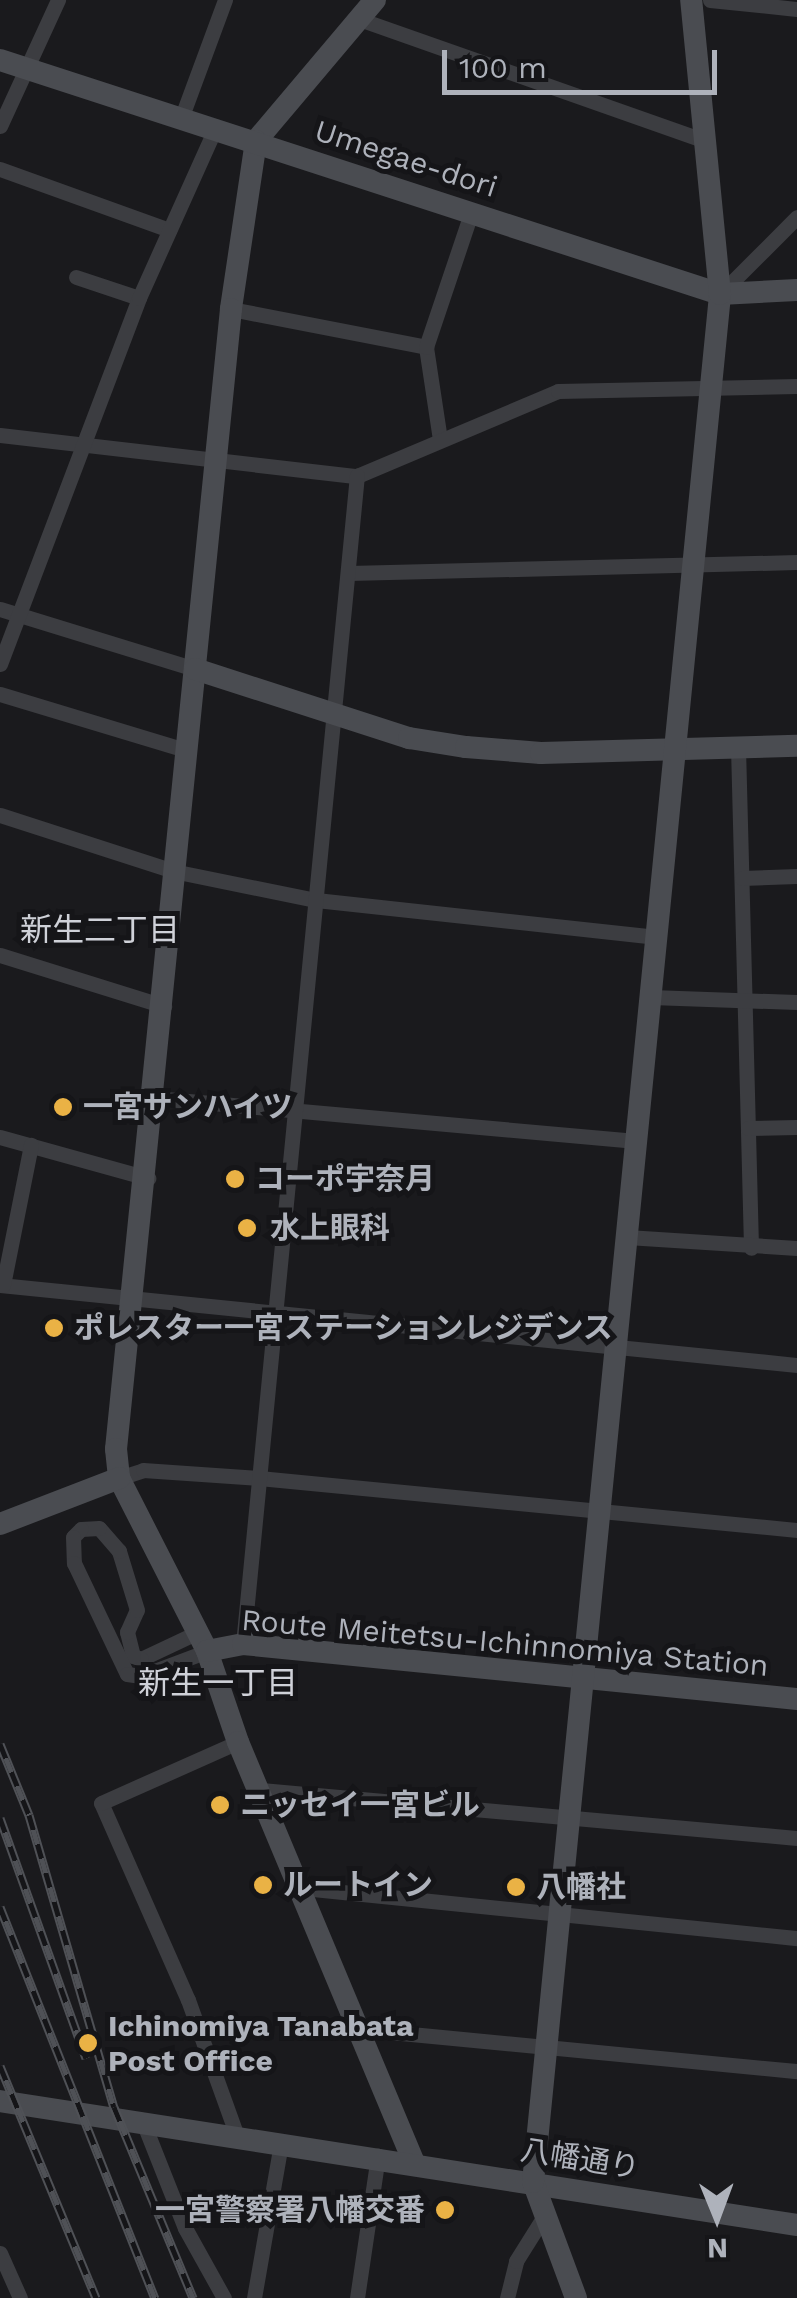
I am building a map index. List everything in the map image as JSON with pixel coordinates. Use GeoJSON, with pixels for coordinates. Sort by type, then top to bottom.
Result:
{"type":"FeatureCollection","features":[{"type":"Feature","properties":{"kind":"street"},"geometry":{"type":"LineString","coordinates":[[0,126],[24,67],[43,43],[58,0]]}},
{"type":"Feature","properties":{"kind":"street"},"geometry":{"type":"LineString","coordinates":[[182,116],[225,0]]}},
{"type":"Feature","properties":{"kind":"street"},"geometry":{"type":"LineString","coordinates":[[376,0],[256,141],[231,309],[174,871],[148,1178],[133,1297],[119,1478],[202,1642],[238,1742],[303,1888],[413,2161]]}},
{"type":"Feature","properties":{"kind":"street"},"geometry":{"type":"LineString","coordinates":[[576,2298],[543,2218],[534,2182],[720,294],[691,0]]}},
{"type":"Feature","properties":{"kind":"street"},"geometry":{"type":"LineString","coordinates":[[710,0],[797,8]]}},
{"type":"Feature","properties":{"kind":"street"},"geometry":{"type":"LineString","coordinates":[[358,19],[704,142]]}},
{"type":"Feature","properties":{"kind":"street","name":"Umegae-dori"},"geometry":{"type":"LineString","coordinates":[[0,60],[720,294],[797,290]]}},
{"type":"Feature","properties":{"kind":"street"},"geometry":{"type":"LineString","coordinates":[[0,664],[24,613],[138,298],[216,128]]}},
{"type":"Feature","properties":{"kind":"street"},"geometry":{"type":"LineString","coordinates":[[0,168],[170,230]]}},
{"type":"Feature","properties":{"kind":"street"},"geometry":{"type":"LineString","coordinates":[[440,440],[426,346],[470,213]]}},
{"type":"Feature","properties":{"kind":"street"},"geometry":{"type":"LineString","coordinates":[[720,294],[797,216]]}},
{"type":"Feature","properties":{"kind":"street"},"geometry":{"type":"LineString","coordinates":[[76,277],[138,298]]}},
{"type":"Feature","properties":{"kind":"street"},"geometry":{"type":"LineString","coordinates":[[231,309],[426,346]]}},
{"type":"Feature","properties":{"kind":"street"},"geometry":{"type":"LineString","coordinates":[[0,435],[357,476],[558,391],[797,386]]}},
{"type":"Feature","properties":{"kind":"street"},"geometry":{"type":"LineString","coordinates":[[243,1644],[357,476]]}},
{"type":"Feature","properties":{"kind":"street"},"geometry":{"type":"LineString","coordinates":[[349,573],[797,562]]}},
{"type":"Feature","properties":{"kind":"street"},"geometry":{"type":"LineString","coordinates":[[0,609],[24,613],[334,714],[466,748],[540,754],[797,746]]}},
{"type":"Feature","properties":{"kind":"street"},"geometry":{"type":"LineString","coordinates":[[0,622],[24,613]]}},
{"type":"Feature","properties":{"kind":"street"},"geometry":{"type":"LineString","coordinates":[[0,694],[186,750]]}},
{"type":"Feature","properties":{"kind":"street"},"geometry":{"type":"LineString","coordinates":[[738,747],[752,1248]]}},
{"type":"Feature","properties":{"kind":"street"},"geometry":{"type":"LineString","coordinates":[[0,814],[174,871],[316,900],[658,937]]}},
{"type":"Feature","properties":{"kind":"street"},"geometry":{"type":"LineString","coordinates":[[742,878],[797,876]]}},
{"type":"Feature","properties":{"kind":"street"},"geometry":{"type":"LineString","coordinates":[[0,954],[164,1006]]}},
{"type":"Feature","properties":{"kind":"street"},"geometry":{"type":"LineString","coordinates":[[652,997],[797,1002]]}},
{"type":"Feature","properties":{"kind":"street"},"geometry":{"type":"LineString","coordinates":[[155,1098],[636,1141]]}},
{"type":"Feature","properties":{"kind":"street"},"geometry":{"type":"LineString","coordinates":[[748,1128],[797,1126]]}},
{"type":"Feature","properties":{"kind":"street"},"geometry":{"type":"LineString","coordinates":[[0,1136],[148,1178]]}},
{"type":"Feature","properties":{"kind":"street"},"geometry":{"type":"LineString","coordinates":[[31,1144],[2,1285],[797,1365]]}},
{"type":"Feature","properties":{"kind":"street"},"geometry":{"type":"LineString","coordinates":[[627,1237],[797,1248]]}},
{"type":"Feature","properties":{"kind":"street"},"geometry":{"type":"LineString","coordinates":[[0,1524],[143,1470],[797,1530]]}},
{"type":"Feature","properties":{"kind":"street"},"geometry":{"type":"LineString","coordinates":[[99,1528],[119,1551],[138,1610],[127,1632],[133,1656],[141,1658],[202,1642],[142,1676],[127,1674],[74,1563],[73,1537],[81,1529],[99,1528]]}},
{"type":"Feature","properties":{"kind":"street","name":"Route Meitetsu-Ichinnomiya Station"},"geometry":{"type":"LineString","coordinates":[[202,1642],[582,1673],[797,1699]]}},
{"type":"Feature","properties":{"kind":"street"},"geometry":{"type":"LineString","coordinates":[[237,2136],[188,2000],[101,1804],[238,1742]]}},
{"type":"Feature","properties":{"kind":"street"},"geometry":{"type":"LineString","coordinates":[[260,1790],[797,1838]]}},
{"type":"Feature","properties":{"kind":"street"},"geometry":{"type":"LineString","coordinates":[[303,1888],[797,1938]]}},
{"type":"Feature","properties":{"kind":"street"},"geometry":{"type":"LineString","coordinates":[[359,2029],[797,2071]]}},
{"type":"Feature","properties":{"kind":"street","name":"八幡通り"},"geometry":{"type":"LineString","coordinates":[[0,2101],[413,2161],[797,2225]]}},
{"type":"Feature","properties":{"kind":"street"},"geometry":{"type":"LineString","coordinates":[[143,2122],[185,2228],[224,2298]]}},
{"type":"Feature","properties":{"kind":"street"},"geometry":{"type":"LineString","coordinates":[[254,2298],[282,2143]]}},
{"type":"Feature","properties":{"kind":"street"},"geometry":{"type":"LineString","coordinates":[[357,2298],[378,2156]]}},
{"type":"Feature","properties":{"kind":"street"},"geometry":{"type":"LineString","coordinates":[[507,2298],[516,2261],[543,2218]]}},
{"type":"Feature","properties":{"kind":"street"},"geometry":{"type":"LineString","coordinates":[[0,2254],[20,2298]]}},
{"type":"Feature","properties":{"kind":"railway"},"geometry":{"type":"LineString","coordinates":[[0,1744],[29,1815],[114,2107],[193,2298]]}},
{"type":"Feature","properties":{"kind":"railway"},"geometry":{"type":"LineString","coordinates":[[0,1818],[86,2058]]}},
{"type":"Feature","properties":{"kind":"railway"},"geometry":{"type":"LineString","coordinates":[[0,1907],[155,2298]]}},
{"type":"Feature","properties":{"kind":"railway"},"geometry":{"type":"LineString","coordinates":[[0,2066],[96,2298]]}},
{"type":"Feature","properties":{"kind":"place","name":"一宮サンハイツ"},"geometry":{"type":"Point","coordinates":[63,1107]}},
{"type":"Feature","properties":{"kind":"place","name":"コーポ宇奈月"},"geometry":{"type":"Point","coordinates":[235,1179]}},
{"type":"Feature","properties":{"kind":"place","name":"水上眼科"},"geometry":{"type":"Point","coordinates":[247,1228]}},
{"type":"Feature","properties":{"kind":"place","name":"ポレスター一宮ステーションレジデンス"},"geometry":{"type":"Point","coordinates":[54,1328]}},
{"type":"Feature","properties":{"kind":"place","name":"ニッセイ一宮ビル"},"geometry":{"type":"Point","coordinates":[220,1805]}},
{"type":"Feature","properties":{"kind":"place","name":"ルートイン"},"geometry":{"type":"Point","coordinates":[263,1885]}},
{"type":"Feature","properties":{"kind":"place","name":"八幡社"},"geometry":{"type":"Point","coordinates":[516,1887]}},
{"type":"Feature","properties":{"kind":"place","name":"Ichinomiya Tanabata Post Office"},"geometry":{"type":"Point","coordinates":[88,2043]}},
{"type":"Feature","properties":{"kind":"place","name":"一宮警察署八幡交番"},"geometry":{"type":"Point","coordinates":[445,2210]}},
{"type":"Feature","properties":{"kind":"district","name":"新生二丁目"},"geometry":{"type":"Point","coordinates":[100,930]}},
{"type":"Feature","properties":{"kind":"district","name":"新生一丁目"},"geometry":{"type":"Point","coordinates":[218,1683]}}]}
